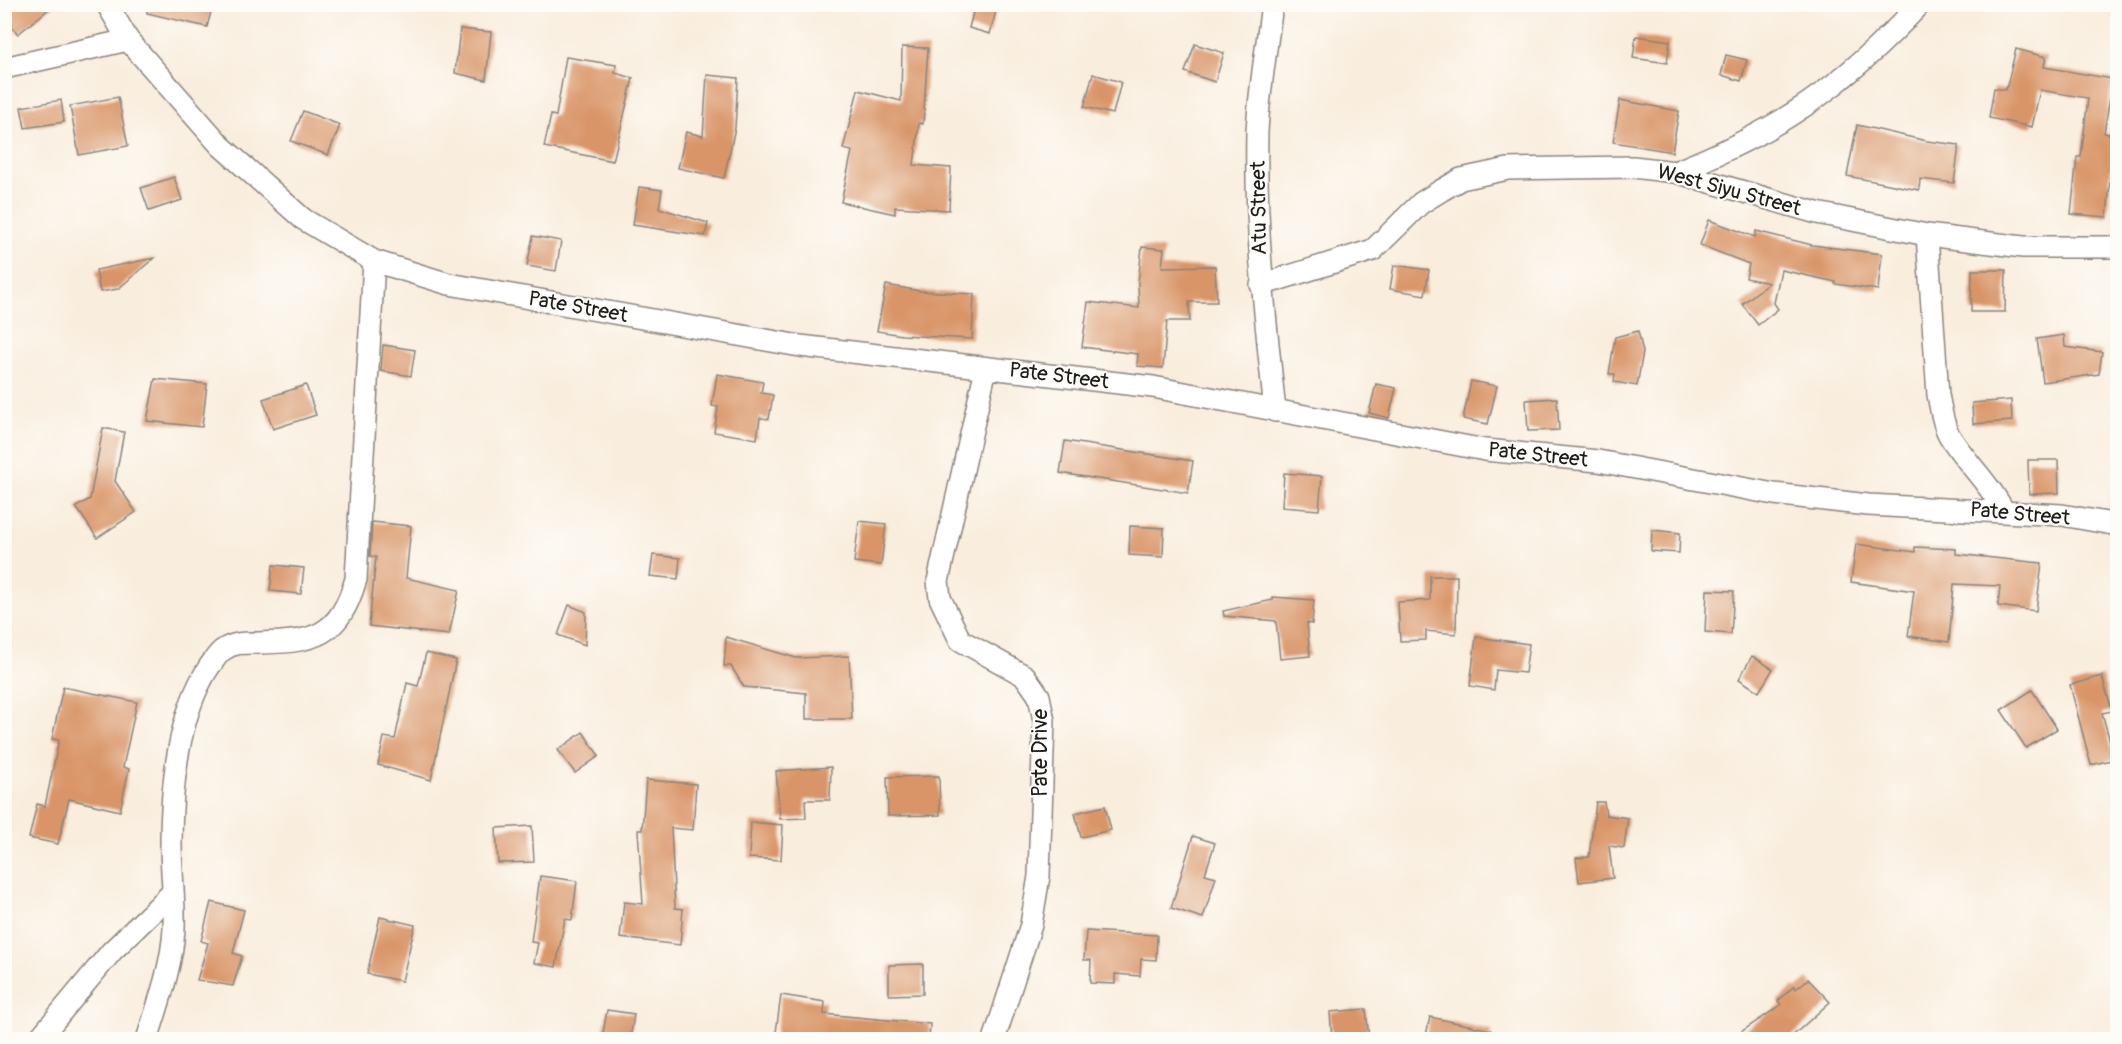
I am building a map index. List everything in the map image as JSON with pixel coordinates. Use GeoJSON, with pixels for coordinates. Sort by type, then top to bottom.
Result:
{"type":"FeatureCollection","features":[{"type":"Feature","properties":{"kind":"street","name":"Pate Street"},"geometry":{"type":"LineString","coordinates":[[107,4],[128,40],[220,146],[303,219],[374,261],[449,284],[800,346],[1153,387],[1485,450],[1598,461],[1774,494],[1868,505],[2003,510],[2062,515],[2118,525]]}},
{"type":"Feature","properties":{"kind":"street","name":"Atu Street"},"geometry":{"type":"LineString","coordinates":[[1272,4],[1257,130],[1261,285],[1275,411]]}},
{"type":"Feature","properties":{"kind":"street"},"geometry":{"type":"LineString","coordinates":[[1675,172],[1725,151],[1795,114],[1845,78],[1884,43],[1920,4]]}},
{"type":"Feature","properties":{"kind":"street"},"geometry":{"type":"LineString","coordinates":[[4,68],[128,40]]}},
{"type":"Feature","properties":{"kind":"street","name":"West Siyu Street"},"geometry":{"type":"LineString","coordinates":[[1261,285],[1373,250],[1421,203],[1461,179],[1508,170],[1579,166],[1633,166],[1675,172],[1817,213],[1927,235],[2023,247],[2118,247]]}},
{"type":"Feature","properties":{"kind":"street"},"geometry":{"type":"LineString","coordinates":[[1927,235],[1938,395],[1942,418],[1949,434],[1992,488],[2003,510]]}},
{"type":"Feature","properties":{"kind":"street"},"geometry":{"type":"LineString","coordinates":[[147,1040],[166,975],[174,930],[171,842],[177,762],[188,716],[208,669],[222,650],[237,643],[290,642],[311,638],[336,624],[350,601],[356,579],[374,261]]}},
{"type":"Feature","properties":{"kind":"street","name":"Pate Drive"},"geometry":{"type":"LineString","coordinates":[[986,368],[938,581],[940,598],[960,640],[1025,676],[1039,696],[1044,721],[1039,876],[1031,925],[994,1040]]}},
{"type":"Feature","properties":{"kind":"street"},"geometry":{"type":"LineString","coordinates":[[38,1040],[112,951],[172,893]]}},
{"type":"Feature","properties":{"kind":"building"},"geometry":{"type":"Polygon","coordinates":[[[4,4],[55,4],[18,34],[4,18],[4,4]]]}},
{"type":"Feature","properties":{"kind":"building"},"geometry":{"type":"Polygon","coordinates":[[[148,4],[213,4],[207,27],[147,13],[148,4]]]}},
{"type":"Feature","properties":{"kind":"building"},"geometry":{"type":"Polygon","coordinates":[[[975,5],[996,11],[990,34],[969,28],[975,5]]]}},
{"type":"Feature","properties":{"kind":"building"},"geometry":{"type":"Polygon","coordinates":[[[460,29],[491,32],[486,80],[455,73],[460,29]]]}},
{"type":"Feature","properties":{"kind":"building"},"geometry":{"type":"Polygon","coordinates":[[[1636,36],[1670,41],[1667,63],[1633,58],[1636,36]]]}},
{"type":"Feature","properties":{"kind":"building"},"geometry":{"type":"Polygon","coordinates":[[[1195,44],[1224,53],[1215,82],[1185,72],[1195,44]]]}},
{"type":"Feature","properties":{"kind":"building"},"geometry":{"type":"Polygon","coordinates":[[[902,47],[928,48],[923,124],[919,123],[914,165],[951,168],[949,210],[895,207],[895,214],[841,202],[852,151],[843,149],[858,90],[901,101],[902,47]]]}},
{"type":"Feature","properties":{"kind":"building"},"geometry":{"type":"Polygon","coordinates":[[[2016,49],[2046,57],[2044,67],[2113,79],[2104,133],[2114,135],[2107,217],[2071,214],[2077,157],[2081,157],[2088,98],[2040,90],[2032,127],[1989,118],[1994,88],[2006,90],[2016,49]]]}},
{"type":"Feature","properties":{"kind":"building"},"geometry":{"type":"Polygon","coordinates":[[[1726,55],[1747,60],[1741,81],[1721,75],[1726,55]]]}},
{"type":"Feature","properties":{"kind":"building"},"geometry":{"type":"Polygon","coordinates":[[[566,57],[616,65],[615,73],[633,78],[613,161],[544,147],[551,115],[556,116],[566,57]]]}},
{"type":"Feature","properties":{"kind":"building"},"geometry":{"type":"Polygon","coordinates":[[[1093,74],[1121,82],[1113,114],[1084,107],[1093,74]]]}},
{"type":"Feature","properties":{"kind":"building"},"geometry":{"type":"Polygon","coordinates":[[[707,75],[738,78],[735,128],[724,178],[678,168],[686,132],[703,136],[707,75]]]}},
{"type":"Feature","properties":{"kind":"building"},"geometry":{"type":"Polygon","coordinates":[[[118,97],[128,146],[79,155],[70,106],[118,97]]]}},
{"type":"Feature","properties":{"kind":"building"},"geometry":{"type":"Polygon","coordinates":[[[61,100],[64,122],[25,128],[21,107],[61,100]]]}},
{"type":"Feature","properties":{"kind":"building"},"geometry":{"type":"Polygon","coordinates":[[[1620,100],[1679,111],[1672,152],[1613,142],[1620,100]]]}},
{"type":"Feature","properties":{"kind":"building"},"geometry":{"type":"Polygon","coordinates":[[[303,111],[340,125],[328,155],[291,141],[303,111]]]}},
{"type":"Feature","properties":{"kind":"building"},"geometry":{"type":"Polygon","coordinates":[[[1857,125],[1927,141],[1959,145],[1954,183],[1920,179],[1919,190],[1847,176],[1857,125]]]}},
{"type":"Feature","properties":{"kind":"building"},"geometry":{"type":"Polygon","coordinates":[[[174,177],[182,200],[149,211],[141,188],[174,177]]]}},
{"type":"Feature","properties":{"kind":"building"},"geometry":{"type":"Polygon","coordinates":[[[639,187],[662,190],[659,208],[708,223],[705,236],[633,225],[639,187]]]}},
{"type":"Feature","properties":{"kind":"building"},"geometry":{"type":"Polygon","coordinates":[[[1709,220],[1755,237],[1756,231],[1812,245],[1882,254],[1878,290],[1835,284],[1836,282],[1781,270],[1774,303],[1778,309],[1758,325],[1742,304],[1769,283],[1746,278],[1749,264],[1700,245],[1709,220]]]}},
{"type":"Feature","properties":{"kind":"building"},"geometry":{"type":"Polygon","coordinates":[[[533,236],[561,241],[556,271],[527,266],[533,236]]]}},
{"type":"Feature","properties":{"kind":"building"},"geometry":{"type":"Polygon","coordinates":[[[1142,247],[1164,249],[1162,267],[1215,266],[1217,302],[1189,302],[1190,321],[1167,321],[1163,368],[1137,366],[1138,354],[1082,347],[1088,302],[1139,308],[1138,283],[1142,247]]]}},
{"type":"Feature","properties":{"kind":"building"},"geometry":{"type":"Polygon","coordinates":[[[154,258],[118,289],[100,292],[96,270],[154,258]]]}},
{"type":"Feature","properties":{"kind":"building"},"geometry":{"type":"Polygon","coordinates":[[[1394,265],[1429,270],[1425,295],[1390,289],[1394,265]]]}},
{"type":"Feature","properties":{"kind":"building"},"geometry":{"type":"Polygon","coordinates":[[[1972,270],[2006,270],[2005,312],[1971,312],[1972,270]]]}},
{"type":"Feature","properties":{"kind":"building"},"geometry":{"type":"Polygon","coordinates":[[[886,285],[920,291],[974,294],[972,339],[902,335],[877,331],[886,285]]]}},
{"type":"Feature","properties":{"kind":"building"},"geometry":{"type":"Polygon","coordinates":[[[1638,331],[1643,352],[1637,386],[1614,382],[1615,374],[1609,374],[1615,337],[1638,331]]]}},
{"type":"Feature","properties":{"kind":"building"},"geometry":{"type":"Polygon","coordinates":[[[2064,335],[2065,347],[2102,352],[2099,374],[2043,382],[2037,339],[2064,335]]]}},
{"type":"Feature","properties":{"kind":"building"},"geometry":{"type":"Polygon","coordinates":[[[383,345],[415,350],[411,376],[381,371],[383,345]]]}},
{"type":"Feature","properties":{"kind":"building"},"geometry":{"type":"Polygon","coordinates":[[[717,374],[763,382],[761,393],[773,395],[769,419],[760,418],[757,439],[714,432],[718,407],[712,406],[717,374]]]}},
{"type":"Feature","properties":{"kind":"building"},"geometry":{"type":"Polygon","coordinates":[[[155,379],[207,384],[202,427],[147,421],[155,379]]]}},
{"type":"Feature","properties":{"kind":"building"},"geometry":{"type":"Polygon","coordinates":[[[1471,381],[1497,386],[1488,424],[1463,419],[1471,381]]]}},
{"type":"Feature","properties":{"kind":"building"},"geometry":{"type":"Polygon","coordinates":[[[1376,384],[1396,388],[1389,418],[1369,413],[1376,384]]]}},
{"type":"Feature","properties":{"kind":"building"},"geometry":{"type":"Polygon","coordinates":[[[306,385],[316,415],[273,429],[263,399],[306,385]]]}},
{"type":"Feature","properties":{"kind":"building"},"geometry":{"type":"Polygon","coordinates":[[[1557,398],[1559,430],[1528,431],[1526,400],[1557,398]]]}},
{"type":"Feature","properties":{"kind":"building"},"geometry":{"type":"Polygon","coordinates":[[[2011,400],[2012,421],[1973,424],[1972,403],[2011,400]]]}},
{"type":"Feature","properties":{"kind":"building"},"geometry":{"type":"Polygon","coordinates":[[[103,428],[124,432],[115,481],[136,512],[97,538],[76,507],[90,499],[103,428]]]}},
{"type":"Feature","properties":{"kind":"building"},"geometry":{"type":"Polygon","coordinates":[[[1065,441],[1193,461],[1188,493],[1060,473],[1065,441]]]}},
{"type":"Feature","properties":{"kind":"building"},"geometry":{"type":"Polygon","coordinates":[[[2028,460],[2058,460],[2059,493],[2029,494],[2028,460]]]}},
{"type":"Feature","properties":{"kind":"building"},"geometry":{"type":"Polygon","coordinates":[[[1284,473],[1322,476],[1319,510],[1282,507],[1284,473]]]}},
{"type":"Feature","properties":{"kind":"building"},"geometry":{"type":"Polygon","coordinates":[[[859,521],[886,524],[881,565],[854,562],[859,521]]]}},
{"type":"Feature","properties":{"kind":"building"},"geometry":{"type":"Polygon","coordinates":[[[372,522],[411,526],[406,578],[459,590],[449,635],[369,626],[376,557],[370,556],[372,522]]]}},
{"type":"Feature","properties":{"kind":"building"},"geometry":{"type":"Polygon","coordinates":[[[1130,526],[1164,528],[1163,557],[1129,555],[1130,526]]]}},
{"type":"Feature","properties":{"kind":"building"},"geometry":{"type":"Polygon","coordinates":[[[1652,530],[1680,533],[1679,553],[1651,551],[1652,530]]]}},
{"type":"Feature","properties":{"kind":"building"},"geometry":{"type":"Polygon","coordinates":[[[1856,544],[1915,552],[1915,547],[1956,549],[1956,554],[2042,563],[2036,611],[1998,606],[2000,586],[1954,584],[1949,642],[1908,636],[1914,591],[1851,582],[1856,544]]]}},
{"type":"Feature","properties":{"kind":"building"},"geometry":{"type":"Polygon","coordinates":[[[653,555],[680,558],[678,579],[650,576],[653,555]]]}},
{"type":"Feature","properties":{"kind":"building"},"geometry":{"type":"Polygon","coordinates":[[[273,565],[304,568],[301,594],[270,591],[273,565]]]}},
{"type":"Feature","properties":{"kind":"building"},"geometry":{"type":"Polygon","coordinates":[[[1430,576],[1457,576],[1456,634],[1426,631],[1426,640],[1400,641],[1398,602],[1430,600],[1430,576]]]}},
{"type":"Feature","properties":{"kind":"building"},"geometry":{"type":"Polygon","coordinates":[[[1707,590],[1734,591],[1731,634],[1705,632],[1707,590]]]}},
{"type":"Feature","properties":{"kind":"building"},"geometry":{"type":"Polygon","coordinates":[[[1273,597],[1314,600],[1312,624],[1307,623],[1310,656],[1280,659],[1276,621],[1224,616],[1223,611],[1273,600],[1273,597]]]}},
{"type":"Feature","properties":{"kind":"building"},"geometry":{"type":"Polygon","coordinates":[[[569,605],[586,612],[585,645],[558,635],[569,605]]]}},
{"type":"Feature","properties":{"kind":"building"},"geometry":{"type":"Polygon","coordinates":[[[726,637],[796,658],[849,656],[852,719],[806,719],[806,693],[744,687],[731,666],[724,666],[726,637]]]}},
{"type":"Feature","properties":{"kind":"building"},"geometry":{"type":"Polygon","coordinates":[[[1476,637],[1529,644],[1525,673],[1496,670],[1494,690],[1470,686],[1476,637]]]}},
{"type":"Feature","properties":{"kind":"building"},"geometry":{"type":"Polygon","coordinates":[[[426,653],[456,660],[431,780],[378,765],[384,737],[395,739],[407,683],[418,686],[426,653]]]}},
{"type":"Feature","properties":{"kind":"building"},"geometry":{"type":"Polygon","coordinates":[[[1752,656],[1773,669],[1759,692],[1739,679],[1752,656]]]}},
{"type":"Feature","properties":{"kind":"building"},"geometry":{"type":"Polygon","coordinates":[[[2102,676],[2112,711],[2102,713],[2115,759],[2091,765],[2070,685],[2102,676]]]}},
{"type":"Feature","properties":{"kind":"building"},"geometry":{"type":"Polygon","coordinates":[[[63,687],[137,702],[123,767],[129,769],[120,811],[69,799],[58,844],[29,838],[37,804],[45,806],[59,740],[52,739],[63,687]]]}},
{"type":"Feature","properties":{"kind":"building"},"geometry":{"type":"Polygon","coordinates":[[[2032,690],[2057,729],[2026,748],[2001,710],[2032,690]]]}},
{"type":"Feature","properties":{"kind":"building"},"geometry":{"type":"Polygon","coordinates":[[[583,732],[599,756],[575,773],[558,750],[583,732]]]}},
{"type":"Feature","properties":{"kind":"building"},"geometry":{"type":"Polygon","coordinates":[[[831,767],[830,800],[805,800],[806,818],[780,819],[776,771],[831,767]]]}},
{"type":"Feature","properties":{"kind":"building"},"geometry":{"type":"Polygon","coordinates":[[[939,776],[940,815],[888,816],[887,777],[939,776]]]}},
{"type":"Feature","properties":{"kind":"building"},"geometry":{"type":"Polygon","coordinates":[[[646,780],[696,784],[693,830],[671,828],[675,908],[683,909],[680,945],[620,938],[624,902],[643,904],[638,830],[642,830],[646,780]]]}},
{"type":"Feature","properties":{"kind":"building"},"geometry":{"type":"Polygon","coordinates":[[[1596,802],[1604,802],[1606,815],[1628,818],[1624,848],[1609,846],[1613,878],[1579,882],[1576,858],[1589,857],[1596,802]]]}},
{"type":"Feature","properties":{"kind":"building"},"geometry":{"type":"Polygon","coordinates":[[[1105,806],[1111,830],[1081,837],[1075,813],[1105,806]]]}},
{"type":"Feature","properties":{"kind":"building"},"geometry":{"type":"Polygon","coordinates":[[[751,822],[783,825],[781,860],[749,858],[751,822]]]}},
{"type":"Feature","properties":{"kind":"building"},"geometry":{"type":"Polygon","coordinates":[[[532,826],[534,862],[498,863],[496,828],[532,826]]]}},
{"type":"Feature","properties":{"kind":"building"},"geometry":{"type":"Polygon","coordinates":[[[1193,836],[1215,843],[1205,874],[1216,877],[1203,918],[1171,908],[1193,836]]]}},
{"type":"Feature","properties":{"kind":"building"},"geometry":{"type":"Polygon","coordinates":[[[540,876],[577,881],[572,920],[565,919],[556,967],[534,963],[538,943],[531,942],[540,876]]]}},
{"type":"Feature","properties":{"kind":"building"},"geometry":{"type":"Polygon","coordinates":[[[211,902],[244,910],[233,953],[242,956],[233,986],[197,980],[208,943],[201,941],[211,902]]]}},
{"type":"Feature","properties":{"kind":"building"},"geometry":{"type":"Polygon","coordinates":[[[380,917],[415,925],[402,981],[367,974],[380,917]]]}},
{"type":"Feature","properties":{"kind":"building"},"geometry":{"type":"Polygon","coordinates":[[[1086,931],[1157,935],[1156,960],[1141,959],[1140,976],[1115,974],[1115,984],[1090,983],[1091,960],[1084,960],[1086,931]]]}},
{"type":"Feature","properties":{"kind":"building"},"geometry":{"type":"Polygon","coordinates":[[[923,964],[923,994],[889,995],[889,965],[923,964]]]}},
{"type":"Feature","properties":{"kind":"building"},"geometry":{"type":"Polygon","coordinates":[[[1808,979],[1830,1002],[1788,1040],[1729,1040],[1781,1005],[1778,1001],[1794,986],[1796,989],[1808,979]]]}},
{"type":"Feature","properties":{"kind":"building"},"geometry":{"type":"Polygon","coordinates":[[[781,995],[825,1002],[824,1014],[930,1024],[929,1040],[775,1040],[781,995]]]}},
{"type":"Feature","properties":{"kind":"building"},"geometry":{"type":"Polygon","coordinates":[[[1366,1009],[1369,1040],[1332,1040],[1330,1012],[1366,1009]]]}},
{"type":"Feature","properties":{"kind":"building"},"geometry":{"type":"Polygon","coordinates":[[[607,1010],[634,1014],[630,1040],[602,1040],[607,1010]]]}},
{"type":"Feature","properties":{"kind":"building"},"geometry":{"type":"Polygon","coordinates":[[[1430,1017],[1491,1030],[1490,1040],[1425,1040],[1430,1017]]]}}]}
